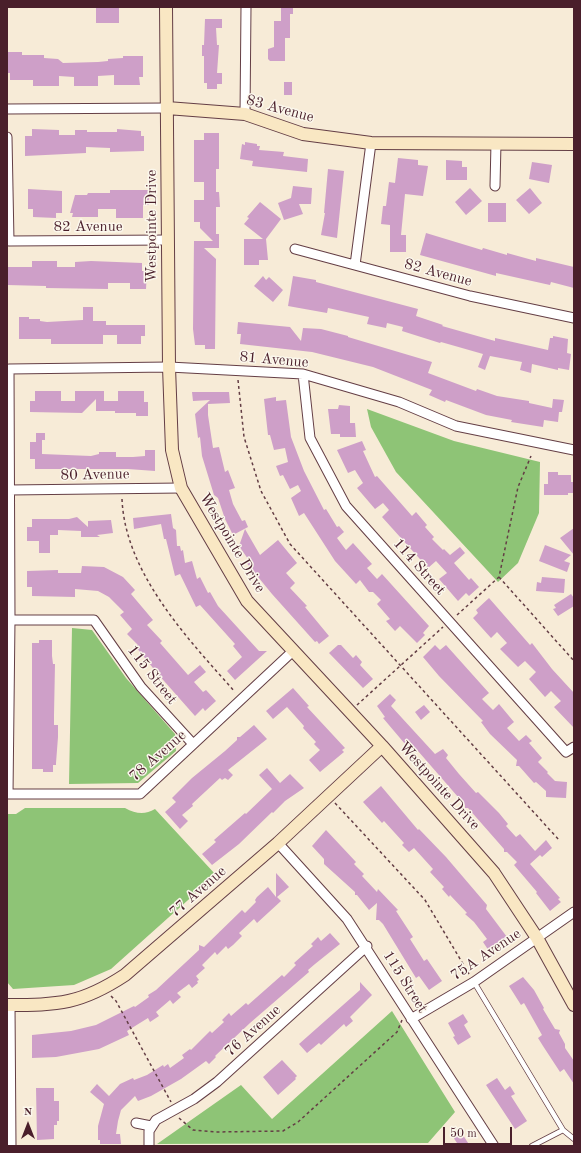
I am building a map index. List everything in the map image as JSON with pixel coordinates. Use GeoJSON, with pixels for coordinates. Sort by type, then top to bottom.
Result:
{"type":"FeatureCollection","features":[{"type":"Feature","properties":{"kind":"street","name":"Westpointe Drive"},"geometry":{"type":"LineString","coordinates":[[166,7],[169,368],[172,450],[181,488],[247,601],[382,746],[494,873],[537,938],[574,1005]]}},
{"type":"Feature","properties":{"kind":"street"},"geometry":{"type":"LineString","coordinates":[[245,114],[246,7]]}},
{"type":"Feature","properties":{"kind":"street","name":"83 Avenue"},"geometry":{"type":"LineString","coordinates":[[7,109],[167,108],[245,114],[304,134],[371,143],[574,144]]}},
{"type":"Feature","properties":{"kind":"street","name":"82 Avenue"},"geometry":{"type":"LineString","coordinates":[[7,137],[8,241],[168,240]]}},
{"type":"Feature","properties":{"kind":"street"},"geometry":{"type":"LineString","coordinates":[[355,265],[371,143]]}},
{"type":"Feature","properties":{"kind":"street"},"geometry":{"type":"LineString","coordinates":[[495,186],[496,143]]}},
{"type":"Feature","properties":{"kind":"street","name":"82 Avenue"},"geometry":{"type":"LineString","coordinates":[[295,250],[470,296],[574,318]]}},
{"type":"Feature","properties":{"kind":"street","name":"81 Avenue"},"geometry":{"type":"LineString","coordinates":[[9,490],[8,369],[169,368],[303,374],[399,402],[456,426],[574,450]]}},
{"type":"Feature","properties":{"kind":"street","name":"114 Street"},"geometry":{"type":"LineString","coordinates":[[303,374],[310,438],[346,506],[566,752],[574,747]]}},
{"type":"Feature","properties":{"kind":"street","name":"80 Avenue"},"geometry":{"type":"LineString","coordinates":[[9,490],[181,488]]}},
{"type":"Feature","properties":{"kind":"street"},"geometry":{"type":"LineString","coordinates":[[9,490],[10,620]]}},
{"type":"Feature","properties":{"kind":"street","name":"78 Avenue"},"geometry":{"type":"LineString","coordinates":[[10,620],[8,794],[140,794],[293,652]]}},
{"type":"Feature","properties":{"kind":"street","name":"115 Street"},"geometry":{"type":"LineString","coordinates":[[10,620],[94,620],[141,687],[193,744]]}},
{"type":"Feature","properties":{"kind":"street","name":"77 Avenue"},"geometry":{"type":"LineString","coordinates":[[8,1005],[58,1004],[82,999],[104,989],[140,963],[278,842],[382,746]]}},
{"type":"Feature","properties":{"kind":"street","name":"115 Street"},"geometry":{"type":"LineString","coordinates":[[278,842],[347,919],[367,946],[411,1019],[494,1146]]}},
{"type":"Feature","properties":{"kind":"street","name":"75A Avenue"},"geometry":{"type":"LineString","coordinates":[[411,1019],[474,982],[574,912]]}},
{"type":"Feature","properties":{"kind":"street","name":"76 Avenue"},"geometry":{"type":"LineString","coordinates":[[151,1126],[156,1120],[175,1110],[218,1082],[367,946]]}},
{"type":"Feature","properties":{"kind":"street"},"geometry":{"type":"LineString","coordinates":[[8,1005],[11,1146]]}},
{"type":"Feature","properties":{"kind":"street"},"geometry":{"type":"LineString","coordinates":[[136,1123],[151,1126],[149,1146]]}},
{"type":"Feature","properties":{"kind":"lane"},"geometry":{"type":"LineString","coordinates":[[474,982],[564,1130],[574,1139]]}},
{"type":"Feature","properties":{"kind":"lane"},"geometry":{"type":"LineString","coordinates":[[532,1146],[564,1130]]}},
{"type":"Feature","properties":{"kind":"path"},"geometry":{"type":"LineString","coordinates":[[237,371],[244,437],[261,490],[290,544],[559,840]]}},
{"type":"Feature","properties":{"kind":"path"},"geometry":{"type":"LineString","coordinates":[[349,711],[499,577],[518,486],[531,456]]}},
{"type":"Feature","properties":{"kind":"path"},"geometry":{"type":"LineString","coordinates":[[122,489],[128,538],[148,579],[172,618],[242,699]]}},
{"type":"Feature","properties":{"kind":"path"},"geometry":{"type":"LineString","coordinates":[[499,577],[574,661]]}},
{"type":"Feature","properties":{"kind":"path"},"geometry":{"type":"LineString","coordinates":[[328,797],[425,900],[474,982]]}},
{"type":"Feature","properties":{"kind":"path"},"geometry":{"type":"LineString","coordinates":[[104,989],[116,1002],[180,1119],[193,1130],[216,1132],[283,1131],[298,1122],[397,1032],[403,1017],[411,1019]]}},
{"type":"Feature","properties":{"kind":"green space"},"geometry":{"type":"Polygon","coordinates":[[[367,409],[454,441],[540,462],[539,513],[518,563],[498,582],[396,472],[371,427],[367,409]]]}},
{"type":"Feature","properties":{"kind":"green space"},"geometry":{"type":"Polygon","coordinates":[[[72,628],[92,630],[126,678],[175,734],[176,751],[138,783],[69,784],[72,628]]]}},
{"type":"Feature","properties":{"kind":"green space"},"geometry":{"type":"Polygon","coordinates":[[[25,808],[125,808],[133,812],[140,813],[155,809],[216,875],[111,969],[74,985],[13,989],[7,982],[7,814],[16,814],[25,808]]]}},
{"type":"Feature","properties":{"kind":"green space"},"geometry":{"type":"Polygon","coordinates":[[[392,1011],[455,1112],[428,1143],[157,1144],[241,1085],[272,1119],[392,1011]]]}},
{"type":"Feature","properties":{"kind":"building"},"geometry":{"type":"Polygon","coordinates":[[[96,7],[119,7],[119,23],[96,23],[96,7]]]}},
{"type":"Feature","properties":{"kind":"building"},"geometry":{"type":"Polygon","coordinates":[[[281,7],[293,7],[293,14],[290,14],[290,38],[285,38],[285,61],[270,61],[268,59],[268,49],[274,47],[274,21],[281,21],[281,7]]]}},
{"type":"Feature","properties":{"kind":"building"},"geometry":{"type":"Polygon","coordinates":[[[205,19],[222,19],[222,28],[216,28],[217,45],[219,45],[217,73],[222,73],[222,84],[217,84],[217,89],[207,89],[207,83],[204,83],[204,56],[202,56],[202,45],[204,45],[205,19]]]}},
{"type":"Feature","properties":{"kind":"building"},"geometry":{"type":"Polygon","coordinates":[[[7,52],[22,52],[22,55],[44,55],[44,58],[58,59],[63,63],[98,62],[108,61],[108,59],[123,58],[123,56],[143,56],[143,77],[139,77],[140,85],[114,85],[114,75],[98,76],[98,86],[74,86],[74,77],[59,76],[59,86],[33,86],[33,80],[10,80],[10,73],[7,73],[7,52]]]}},
{"type":"Feature","properties":{"kind":"building"},"geometry":{"type":"Polygon","coordinates":[[[284,82],[292,82],[292,95],[284,95],[284,82]]]}},
{"type":"Feature","properties":{"kind":"building"},"geometry":{"type":"Polygon","coordinates":[[[32,129],[59,130],[59,135],[75,135],[75,130],[87,130],[87,132],[117,132],[117,129],[141,131],[141,136],[144,136],[144,151],[110,152],[110,148],[86,147],[86,153],[25,156],[25,136],[32,136],[32,129]]]}},
{"type":"Feature","properties":{"kind":"building"},"geometry":{"type":"Polygon","coordinates":[[[204,133],[219,133],[219,169],[216,169],[216,192],[219,192],[220,207],[216,207],[216,234],[219,234],[219,248],[204,248],[216,259],[215,349],[205,349],[205,345],[195,345],[193,329],[194,241],[213,241],[200,228],[200,222],[194,222],[194,200],[204,200],[204,182],[194,182],[194,140],[204,140],[204,133]]]}},
{"type":"Feature","properties":{"kind":"building"},"geometry":{"type":"Polygon","coordinates":[[[245,142],[257,144],[257,146],[260,146],[259,150],[284,152],[283,156],[308,159],[307,172],[252,166],[253,161],[240,159],[242,144],[245,145],[245,142]]]}},
{"type":"Feature","properties":{"kind":"building"},"geometry":{"type":"Polygon","coordinates":[[[398,158],[418,160],[418,165],[428,166],[423,196],[405,194],[401,235],[406,235],[406,252],[390,252],[390,225],[381,224],[383,206],[386,206],[389,182],[395,183],[398,158]]]}},
{"type":"Feature","properties":{"kind":"building"},"geometry":{"type":"Polygon","coordinates":[[[446,160],[462,161],[462,167],[467,167],[467,180],[446,180],[446,160]]]}},
{"type":"Feature","properties":{"kind":"building"},"geometry":{"type":"Polygon","coordinates":[[[532,162],[552,165],[549,183],[529,179],[532,162]]]}},
{"type":"Feature","properties":{"kind":"building"},"geometry":{"type":"Polygon","coordinates":[[[328,169],[344,171],[337,238],[321,235],[325,213],[328,169]]]}},
{"type":"Feature","properties":{"kind":"building"},"geometry":{"type":"Polygon","coordinates":[[[293,186],[312,188],[311,204],[299,204],[303,214],[284,220],[278,203],[291,198],[293,186]]]}},
{"type":"Feature","properties":{"kind":"building"},"geometry":{"type":"Polygon","coordinates":[[[470,188],[482,201],[466,215],[455,202],[470,188]]]}},
{"type":"Feature","properties":{"kind":"building"},"geometry":{"type":"Polygon","coordinates":[[[530,188],[542,203],[529,214],[516,200],[530,188]]]}},
{"type":"Feature","properties":{"kind":"building"},"geometry":{"type":"Polygon","coordinates":[[[28,189],[62,191],[62,213],[56,213],[56,218],[33,217],[33,209],[28,209],[28,189]]]}},
{"type":"Feature","properties":{"kind":"building"},"geometry":{"type":"Polygon","coordinates":[[[110,190],[149,190],[149,205],[143,205],[143,218],[116,218],[116,209],[98,209],[98,217],[72,217],[73,213],[70,213],[75,195],[87,195],[88,193],[110,193],[110,190]]]}},
{"type":"Feature","properties":{"kind":"building"},"geometry":{"type":"Polygon","coordinates":[[[260,202],[281,219],[266,239],[268,260],[259,260],[259,265],[244,265],[244,239],[263,239],[244,224],[249,218],[247,217],[260,202]]]}},
{"type":"Feature","properties":{"kind":"building"},"geometry":{"type":"Polygon","coordinates":[[[488,203],[506,203],[506,222],[488,222],[488,203]]]}},
{"type":"Feature","properties":{"kind":"building"},"geometry":{"type":"Polygon","coordinates":[[[426,233],[482,250],[483,248],[507,255],[507,253],[536,261],[536,258],[574,267],[574,288],[551,282],[550,285],[496,273],[496,276],[420,255],[426,233]]]}},
{"type":"Feature","properties":{"kind":"building"},"geometry":{"type":"Polygon","coordinates":[[[32,261],[57,261],[57,267],[75,267],[75,262],[91,261],[142,263],[142,271],[147,271],[146,289],[130,289],[130,283],[108,283],[108,289],[46,288],[46,286],[7,285],[7,267],[32,267],[32,261]]]}},
{"type":"Feature","properties":{"kind":"building"},"geometry":{"type":"Polygon","coordinates":[[[263,276],[266,280],[269,277],[283,290],[273,302],[254,286],[263,276]]]}},
{"type":"Feature","properties":{"kind":"building"},"geometry":{"type":"Polygon","coordinates":[[[293,276],[316,280],[316,282],[418,309],[416,316],[443,325],[442,326],[495,341],[495,338],[548,350],[550,338],[553,338],[553,336],[568,339],[567,353],[571,354],[569,370],[558,368],[558,370],[532,364],[531,373],[520,370],[522,362],[490,356],[485,370],[478,367],[483,354],[402,331],[403,327],[387,323],[386,328],[367,324],[369,317],[328,308],[327,313],[288,306],[293,276]]]}},
{"type":"Feature","properties":{"kind":"building"},"geometry":{"type":"Polygon","coordinates":[[[83,307],[93,307],[93,321],[106,321],[106,325],[145,325],[145,336],[141,336],[141,344],[117,344],[117,335],[103,335],[103,344],[51,344],[51,339],[19,339],[19,317],[29,317],[29,319],[40,319],[40,321],[47,322],[83,320],[83,307]]]}},
{"type":"Feature","properties":{"kind":"building"},"geometry":{"type":"Polygon","coordinates":[[[238,322],[290,327],[301,341],[303,328],[321,329],[348,336],[432,362],[428,373],[476,391],[477,389],[497,396],[529,401],[529,403],[552,408],[553,399],[564,400],[562,412],[559,412],[558,422],[544,420],[543,427],[511,422],[512,420],[486,415],[446,400],[445,402],[429,395],[432,390],[373,367],[312,352],[240,344],[241,334],[237,334],[238,322]]]}},
{"type":"Feature","properties":{"kind":"building"},"geometry":{"type":"Polygon","coordinates":[[[35,391],[61,391],[61,401],[75,401],[75,391],[104,391],[104,401],[118,401],[118,391],[144,391],[144,402],[148,402],[148,416],[136,416],[136,413],[96,411],[96,399],[82,413],[30,412],[30,401],[35,401],[35,391]]]}},
{"type":"Feature","properties":{"kind":"building"},"geometry":{"type":"Polygon","coordinates":[[[192,392],[229,392],[230,403],[208,404],[208,415],[213,448],[219,447],[225,472],[228,470],[235,488],[229,490],[233,504],[242,521],[245,520],[248,527],[233,535],[225,519],[218,498],[214,495],[202,456],[200,437],[198,438],[195,414],[210,400],[193,401],[192,392]]]}},
{"type":"Feature","properties":{"kind":"building"},"geometry":{"type":"Polygon","coordinates":[[[276,397],[276,401],[286,400],[291,437],[304,471],[324,510],[326,509],[337,527],[339,526],[344,532],[337,538],[346,550],[353,543],[372,564],[367,568],[377,579],[382,574],[429,626],[423,633],[425,635],[417,643],[400,626],[395,631],[386,621],[390,619],[377,604],[381,600],[373,592],[369,592],[360,580],[356,584],[335,561],[304,513],[299,516],[291,498],[301,491],[298,485],[290,489],[283,475],[280,476],[276,466],[288,462],[285,448],[274,450],[270,435],[268,435],[264,399],[276,397]]]}},
{"type":"Feature","properties":{"kind":"building"},"geometry":{"type":"Polygon","coordinates":[[[339,405],[350,406],[350,423],[355,423],[356,437],[340,437],[340,434],[331,434],[328,409],[338,409],[339,405]]]}},
{"type":"Feature","properties":{"kind":"building"},"geometry":{"type":"Polygon","coordinates":[[[36,433],[45,433],[45,440],[42,440],[42,454],[91,456],[99,454],[99,452],[116,452],[116,457],[133,457],[145,456],[145,450],[155,450],[155,471],[128,469],[35,469],[35,459],[30,459],[30,442],[36,442],[36,433]]]}},
{"type":"Feature","properties":{"kind":"building"},"geometry":{"type":"Polygon","coordinates":[[[362,441],[366,450],[363,451],[375,477],[377,476],[412,516],[416,512],[427,525],[425,527],[434,537],[432,539],[450,555],[460,547],[465,553],[454,563],[469,580],[471,578],[479,587],[469,596],[466,593],[458,601],[439,579],[447,573],[436,561],[428,568],[382,517],[389,510],[383,503],[375,509],[357,488],[363,483],[355,470],[348,473],[337,450],[362,441]]]}},
{"type":"Feature","properties":{"kind":"building"},"geometry":{"type":"Polygon","coordinates":[[[548,472],[558,472],[558,475],[571,475],[571,482],[574,482],[574,493],[568,493],[568,495],[544,495],[544,484],[548,484],[548,472]]]}},
{"type":"Feature","properties":{"kind":"building"},"geometry":{"type":"Polygon","coordinates":[[[171,514],[173,528],[176,530],[177,546],[180,546],[181,551],[183,550],[185,563],[192,561],[197,579],[200,577],[208,593],[210,592],[218,606],[259,651],[267,651],[235,680],[227,671],[242,657],[233,646],[235,644],[200,605],[196,607],[180,574],[175,576],[161,524],[134,529],[133,518],[171,514]]]}},
{"type":"Feature","properties":{"kind":"building"},"geometry":{"type":"Polygon","coordinates":[[[77,517],[88,527],[88,521],[111,520],[113,533],[97,535],[100,537],[81,537],[81,531],[58,530],[58,535],[50,535],[50,553],[39,553],[39,541],[27,541],[27,527],[32,527],[32,519],[69,519],[77,517]]]}},
{"type":"Feature","properties":{"kind":"building"},"geometry":{"type":"Polygon","coordinates":[[[574,528],[574,555],[560,538],[574,528]]]}},
{"type":"Feature","properties":{"kind":"building"},"geometry":{"type":"Polygon","coordinates":[[[245,529],[260,555],[278,540],[297,563],[286,573],[295,583],[290,588],[307,606],[305,607],[329,636],[319,644],[317,641],[315,642],[272,594],[245,561],[248,559],[239,546],[245,529]]]}},
{"type":"Feature","properties":{"kind":"building"},"geometry":{"type":"Polygon","coordinates":[[[545,545],[571,555],[564,561],[570,563],[567,572],[539,561],[545,545]]]}},
{"type":"Feature","properties":{"kind":"building"},"geometry":{"type":"Polygon","coordinates":[[[82,566],[104,567],[123,577],[135,590],[131,594],[153,620],[147,625],[162,641],[160,643],[188,675],[200,665],[206,672],[194,682],[203,692],[206,690],[216,701],[205,711],[203,708],[195,716],[136,647],[138,645],[127,634],[132,629],[120,615],[124,612],[109,597],[98,591],[75,589],[75,597],[32,596],[32,587],[27,587],[27,571],[58,570],[58,573],[81,573],[82,566]]]}},
{"type":"Feature","properties":{"kind":"building"},"geometry":{"type":"Polygon","coordinates":[[[542,577],[565,579],[564,593],[536,591],[537,582],[541,583],[542,577]]]}},
{"type":"Feature","properties":{"kind":"building"},"geometry":{"type":"Polygon","coordinates":[[[571,594],[574,598],[574,606],[558,616],[553,609],[556,608],[554,605],[571,594]]]}},
{"type":"Feature","properties":{"kind":"building"},"geometry":{"type":"Polygon","coordinates":[[[489,598],[530,645],[532,643],[552,669],[574,693],[574,728],[554,707],[561,701],[551,691],[545,697],[529,679],[536,672],[525,661],[518,667],[500,649],[507,643],[497,632],[491,638],[473,618],[478,613],[476,610],[489,598]]]}},
{"type":"Feature","properties":{"kind":"building"},"geometry":{"type":"Polygon","coordinates":[[[39,640],[52,640],[53,664],[55,664],[54,725],[58,725],[58,737],[56,765],[53,765],[53,772],[43,772],[43,769],[32,769],[32,643],[39,643],[39,640]]]}},
{"type":"Feature","properties":{"kind":"building"},"geometry":{"type":"Polygon","coordinates":[[[338,645],[341,645],[353,658],[356,655],[362,662],[360,665],[373,679],[363,688],[329,653],[338,645]]]}},
{"type":"Feature","properties":{"kind":"building"},"geometry":{"type":"Polygon","coordinates":[[[435,645],[440,650],[446,645],[489,693],[482,699],[493,710],[499,704],[514,722],[507,728],[519,741],[526,735],[532,741],[529,743],[542,758],[538,762],[548,772],[547,773],[555,781],[567,782],[566,798],[546,797],[546,791],[536,782],[534,783],[519,766],[516,766],[517,760],[490,734],[481,722],[483,721],[439,676],[423,657],[435,645]]]}},
{"type":"Feature","properties":{"kind":"building"},"geometry":{"type":"Polygon","coordinates":[[[293,688],[309,706],[307,707],[345,748],[342,750],[344,752],[320,772],[309,760],[320,750],[314,744],[316,742],[303,728],[304,726],[287,707],[273,719],[266,711],[293,688]]]}},
{"type":"Feature","properties":{"kind":"building"},"geometry":{"type":"Polygon","coordinates":[[[390,694],[396,700],[391,706],[435,754],[443,749],[448,755],[446,758],[459,774],[476,793],[478,792],[499,813],[508,824],[506,826],[516,837],[520,834],[535,851],[546,840],[552,848],[542,857],[540,855],[530,864],[560,898],[558,899],[561,902],[550,911],[536,893],[537,892],[514,865],[517,862],[507,852],[504,852],[504,849],[468,808],[465,808],[465,805],[418,751],[417,752],[407,742],[405,744],[383,718],[385,717],[377,706],[390,694]]]}},
{"type":"Feature","properties":{"kind":"building"},"geometry":{"type":"Polygon","coordinates":[[[424,705],[430,712],[421,720],[415,712],[424,705]]]}},
{"type":"Feature","properties":{"kind":"building"},"geometry":{"type":"Polygon","coordinates":[[[254,725],[267,739],[228,770],[233,775],[228,780],[225,778],[222,780],[220,778],[192,804],[193,806],[182,815],[188,821],[180,829],[165,812],[176,802],[172,798],[192,778],[237,740],[237,737],[240,737],[254,725]]]}},
{"type":"Feature","properties":{"kind":"building"},"geometry":{"type":"Polygon","coordinates":[[[267,768],[280,783],[290,774],[304,788],[285,801],[239,844],[212,865],[202,854],[216,842],[214,840],[245,813],[246,814],[272,789],[259,775],[267,768]]]}},
{"type":"Feature","properties":{"kind":"building"},"geometry":{"type":"Polygon","coordinates":[[[381,786],[418,830],[419,829],[446,857],[487,905],[486,909],[507,937],[500,945],[489,951],[483,942],[487,939],[474,922],[465,914],[467,913],[450,895],[449,897],[442,889],[444,887],[430,872],[433,869],[414,848],[409,852],[402,845],[404,843],[384,821],[382,823],[363,802],[381,786]]]}},
{"type":"Feature","properties":{"kind":"building"},"geometry":{"type":"Polygon","coordinates":[[[326,830],[356,862],[354,864],[364,874],[362,876],[377,892],[378,889],[398,910],[396,911],[413,937],[410,939],[424,961],[427,959],[442,981],[429,990],[419,976],[416,978],[383,924],[379,920],[376,920],[377,903],[369,910],[357,895],[355,895],[355,892],[324,864],[324,859],[312,846],[326,830]]]}},
{"type":"Feature","properties":{"kind":"building"},"geometry":{"type":"Polygon","coordinates":[[[276,873],[289,887],[277,897],[281,901],[257,923],[254,919],[239,933],[242,936],[228,949],[226,946],[217,955],[215,952],[202,965],[205,968],[196,976],[199,980],[197,981],[198,983],[192,988],[189,984],[177,993],[181,997],[173,1004],[170,1000],[156,1012],[159,1016],[150,1022],[148,1018],[127,1031],[129,1035],[99,1049],[56,1057],[32,1058],[32,1035],[71,1031],[96,1025],[134,1006],[135,1007],[149,997],[148,995],[156,990],[199,950],[199,945],[204,947],[242,910],[245,913],[256,902],[255,900],[257,897],[268,887],[276,897],[276,873]]]}},
{"type":"Feature","properties":{"kind":"building"},"geometry":{"type":"Polygon","coordinates":[[[330,933],[340,944],[308,970],[309,972],[250,1023],[215,1056],[216,1057],[209,1064],[206,1061],[181,1079],[151,1096],[138,1101],[135,1096],[121,1110],[116,1134],[120,1134],[121,1144],[100,1144],[100,1140],[98,1140],[98,1126],[104,1104],[90,1092],[97,1084],[109,1096],[120,1084],[133,1078],[134,1080],[147,1075],[163,1065],[164,1067],[168,1064],[170,1068],[184,1058],[182,1055],[190,1049],[191,1050],[210,1031],[212,1033],[224,1022],[222,1020],[229,1013],[231,1016],[246,1003],[248,1005],[282,975],[284,977],[296,965],[294,963],[313,946],[311,944],[318,937],[321,941],[330,933]]]}},
{"type":"Feature","properties":{"kind":"building"},"geometry":{"type":"Polygon","coordinates":[[[523,977],[534,990],[555,1029],[560,1030],[559,1033],[565,1044],[565,1048],[574,1061],[574,1084],[564,1069],[560,1072],[538,1038],[542,1035],[524,1003],[521,1005],[509,986],[523,977]]]}},
{"type":"Feature","properties":{"kind":"building"},"geometry":{"type":"Polygon","coordinates":[[[360,982],[372,995],[350,1017],[353,1021],[346,1027],[344,1024],[321,1045],[319,1043],[307,1053],[299,1044],[360,990],[360,982]]]}},
{"type":"Feature","properties":{"kind":"building"},"geometry":{"type":"Polygon","coordinates":[[[463,1014],[468,1022],[464,1025],[471,1037],[458,1045],[453,1037],[455,1036],[448,1023],[463,1014]]]}},
{"type":"Feature","properties":{"kind":"building"},"geometry":{"type":"Polygon","coordinates":[[[282,1060],[297,1076],[295,1078],[296,1079],[278,1095],[263,1077],[282,1060]]]}},
{"type":"Feature","properties":{"kind":"building"},"geometry":{"type":"Polygon","coordinates":[[[497,1078],[505,1090],[510,1086],[515,1094],[511,1096],[527,1121],[515,1129],[486,1085],[497,1078]]]}},
{"type":"Feature","properties":{"kind":"building"},"geometry":{"type":"Polygon","coordinates":[[[36,1088],[54,1088],[54,1101],[59,1101],[59,1121],[57,1121],[57,1125],[54,1125],[54,1139],[37,1140],[36,1088]]]}},
{"type":"Feature","properties":{"kind":"building"},"geometry":{"type":"Polygon","coordinates":[[[461,1132],[470,1146],[459,1146],[453,1137],[461,1132]]]}}]}
